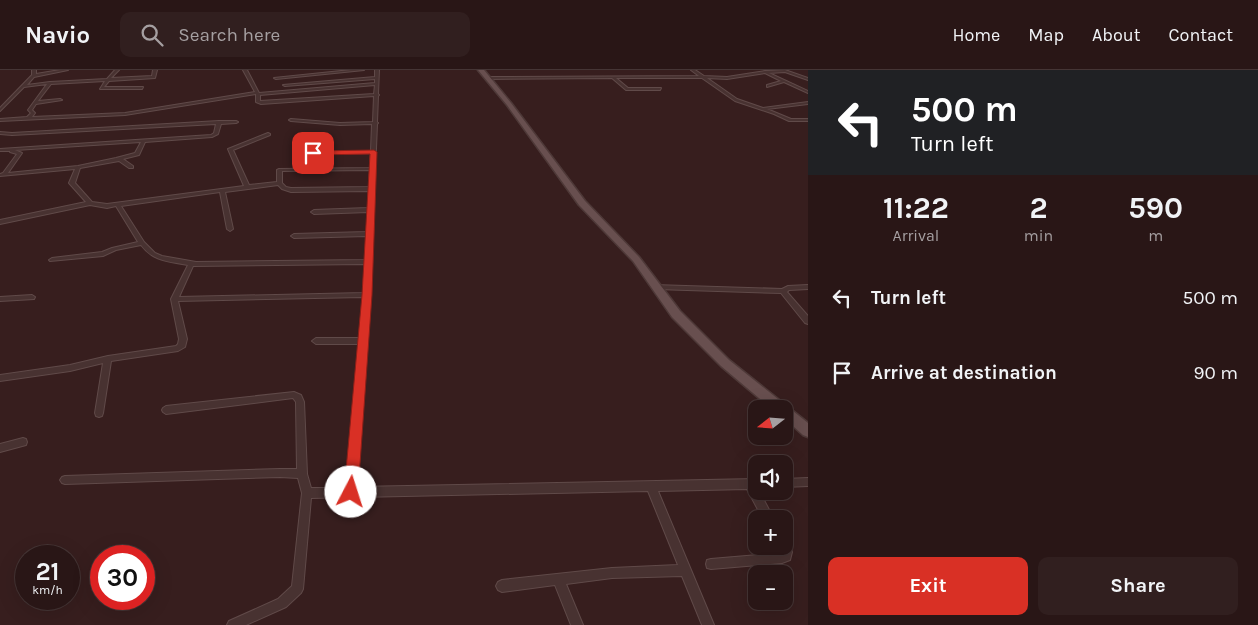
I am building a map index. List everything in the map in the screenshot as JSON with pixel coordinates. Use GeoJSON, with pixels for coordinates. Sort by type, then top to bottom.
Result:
{"type":"FeatureCollection","features":[{"type":"Feature","properties":{"kind":"main road"},"geometry":{"type":"LineString","coordinates":[[484,74],[582,203],[625,246],[676,314],[700,339],[771,400]]}},
{"type":"Feature","properties":{"kind":"main road"},"geometry":{"type":"LineString","coordinates":[[793,418],[808,430]]}},
{"type":"Feature","properties":{"kind":"street"},"geometry":{"type":"LineString","coordinates":[[0,110],[33,76],[34,70]]}},
{"type":"Feature","properties":{"kind":"street"},"geometry":{"type":"LineString","coordinates":[[33,76],[66,70]]}},
{"type":"Feature","properties":{"kind":"street"},"geometry":{"type":"LineString","coordinates":[[117,70],[100,88],[142,88]]}},
{"type":"Feature","properties":{"kind":"street"},"geometry":{"type":"LineString","coordinates":[[24,86],[154,78],[155,70]]}},
{"type":"Feature","properties":{"kind":"street"},"geometry":{"type":"LineString","coordinates":[[245,70],[258,93],[258,103],[377,96]]}},
{"type":"Feature","properties":{"kind":"street"},"geometry":{"type":"LineString","coordinates":[[276,78],[362,70]]}},
{"type":"Feature","properties":{"kind":"street"},"geometry":{"type":"LineString","coordinates":[[568,70],[574,77]]}},
{"type":"Feature","properties":{"kind":"street"},"geometry":{"type":"LineString","coordinates":[[693,70],[736,100],[762,108],[790,120],[808,120]]}},
{"type":"Feature","properties":{"kind":"street"},"geometry":{"type":"LineString","coordinates":[[745,70],[754,74]]}},
{"type":"Feature","properties":{"kind":"street"},"geometry":{"type":"LineString","coordinates":[[658,71],[665,76]]}},
{"type":"Feature","properties":{"kind":"street"},"geometry":{"type":"LineString","coordinates":[[595,77],[590,72],[679,71]]}},
{"type":"Feature","properties":{"kind":"street"},"geometry":{"type":"LineString","coordinates":[[484,74],[574,77],[703,76],[726,78],[765,72],[788,71],[808,78]]}},
{"type":"Feature","properties":{"kind":"street"},"geometry":{"type":"LineString","coordinates":[[626,72],[631,76]]}},
{"type":"Feature","properties":{"kind":"street"},"geometry":{"type":"LineString","coordinates":[[765,72],[808,92]]}},
{"type":"Feature","properties":{"kind":"street"},"geometry":{"type":"LineString","coordinates":[[0,120],[124,114],[377,77]]}},
{"type":"Feature","properties":{"kind":"street"},"geometry":{"type":"LineString","coordinates":[[285,85],[377,77]]}},
{"type":"Feature","properties":{"kind":"street"},"geometry":{"type":"LineString","coordinates":[[351,492],[367,295],[377,77]]}},
{"type":"Feature","properties":{"kind":"street"},"geometry":{"type":"LineString","coordinates":[[612,77],[626,89],[660,89]]}},
{"type":"Feature","properties":{"kind":"street"},"geometry":{"type":"LineString","coordinates":[[768,86],[783,81]]}},
{"type":"Feature","properties":{"kind":"street"},"geometry":{"type":"LineString","coordinates":[[29,118],[33,113],[29,110],[50,83]]}},
{"type":"Feature","properties":{"kind":"street"},"geometry":{"type":"LineString","coordinates":[[35,103],[60,100]]}},
{"type":"Feature","properties":{"kind":"street"},"geometry":{"type":"LineString","coordinates":[[762,108],[808,103]]}},
{"type":"Feature","properties":{"kind":"street"},"geometry":{"type":"LineString","coordinates":[[291,120],[340,124],[376,123]]}},
{"type":"Feature","properties":{"kind":"street"},"geometry":{"type":"LineString","coordinates":[[0,150],[214,136],[220,122]]}},
{"type":"Feature","properties":{"kind":"street"},"geometry":{"type":"LineString","coordinates":[[0,133],[12,134],[236,122]]}},
{"type":"Feature","properties":{"kind":"street"},"geometry":{"type":"LineString","coordinates":[[247,187],[230,150],[268,134]]}},
{"type":"Feature","properties":{"kind":"street"},"geometry":{"type":"LineString","coordinates":[[2,175],[78,167],[116,160],[136,155],[144,140]]}},
{"type":"Feature","properties":{"kind":"street"},"geometry":{"type":"LineString","coordinates":[[0,150],[18,151],[20,153],[2,175]]}},
{"type":"Feature","properties":{"kind":"street"},"geometry":{"type":"LineString","coordinates":[[308,153],[374,152]]}},
{"type":"Feature","properties":{"kind":"street"},"geometry":{"type":"LineString","coordinates":[[116,160],[122,160],[131,167]]}},
{"type":"Feature","properties":{"kind":"street"},"geometry":{"type":"LineString","coordinates":[[78,167],[72,183],[90,203],[96,205],[118,205],[280,183]]}},
{"type":"Feature","properties":{"kind":"street"},"geometry":{"type":"LineString","coordinates":[[371,189],[291,190],[284,188],[280,183],[279,171],[372,169]]}},
{"type":"Feature","properties":{"kind":"street"},"geometry":{"type":"LineString","coordinates":[[222,191],[230,229]]}},
{"type":"Feature","properties":{"kind":"street"},"geometry":{"type":"LineString","coordinates":[[0,222],[90,203]]}},
{"type":"Feature","properties":{"kind":"street"},"geometry":{"type":"LineString","coordinates":[[118,205],[142,243],[154,256],[191,264],[369,262]]}},
{"type":"Feature","properties":{"kind":"street"},"geometry":{"type":"LineString","coordinates":[[314,212],[370,210]]}},
{"type":"Feature","properties":{"kind":"street"},"geometry":{"type":"LineString","coordinates":[[294,236],[370,234]]}},
{"type":"Feature","properties":{"kind":"street"},"geometry":{"type":"LineString","coordinates":[[52,260],[103,254],[114,249],[142,243]]}},
{"type":"Feature","properties":{"kind":"street"},"geometry":{"type":"LineString","coordinates":[[0,378],[66,369],[108,359],[180,347],[183,340],[174,299],[191,264]]}},
{"type":"Feature","properties":{"kind":"street"},"geometry":{"type":"LineString","coordinates":[[656,287],[783,291],[788,288],[808,287]]}},
{"type":"Feature","properties":{"kind":"street"},"geometry":{"type":"LineString","coordinates":[[783,291],[808,321]]}},
{"type":"Feature","properties":{"kind":"street"},"geometry":{"type":"LineString","coordinates":[[174,299],[367,295]]}},
{"type":"Feature","properties":{"kind":"street"},"geometry":{"type":"LineString","coordinates":[[0,299],[32,297]]}},
{"type":"Feature","properties":{"kind":"street"},"geometry":{"type":"LineString","coordinates":[[316,341],[363,341]]}},
{"type":"Feature","properties":{"kind":"street"},"geometry":{"type":"LineString","coordinates":[[99,413],[108,359]]}},
{"type":"Feature","properties":{"kind":"street"},"geometry":{"type":"LineString","coordinates":[[166,410],[294,395],[298,397],[300,402],[302,474],[307,492],[297,589],[282,604],[233,625]]}},
{"type":"Feature","properties":{"kind":"street"},"geometry":{"type":"LineString","coordinates":[[0,448],[23,442]]}},
{"type":"Feature","properties":{"kind":"street"},"geometry":{"type":"LineString","coordinates":[[65,480],[280,473],[302,474]]}},
{"type":"Feature","properties":{"kind":"street"},"geometry":{"type":"LineString","coordinates":[[793,483],[808,482]]}},
{"type":"Feature","properties":{"kind":"street"},"geometry":{"type":"LineString","coordinates":[[307,492],[748,484]]}},
{"type":"Feature","properties":{"kind":"street"},"geometry":{"type":"LineString","coordinates":[[651,486],[708,625]]}},
{"type":"Feature","properties":{"kind":"street"},"geometry":{"type":"LineString","coordinates":[[711,564],[782,558],[786,555]]}},
{"type":"Feature","properties":{"kind":"street"},"geometry":{"type":"LineString","coordinates":[[502,586],[612,573],[685,570]]}},
{"type":"Feature","properties":{"kind":"street"},"geometry":{"type":"LineString","coordinates":[[558,579],[577,625]]}},
{"type":"Feature","properties":{"kind":"route"},"geometry":{"type":"LineString","coordinates":[[313,153],[374,152],[367,295],[351,492]]}}]}
